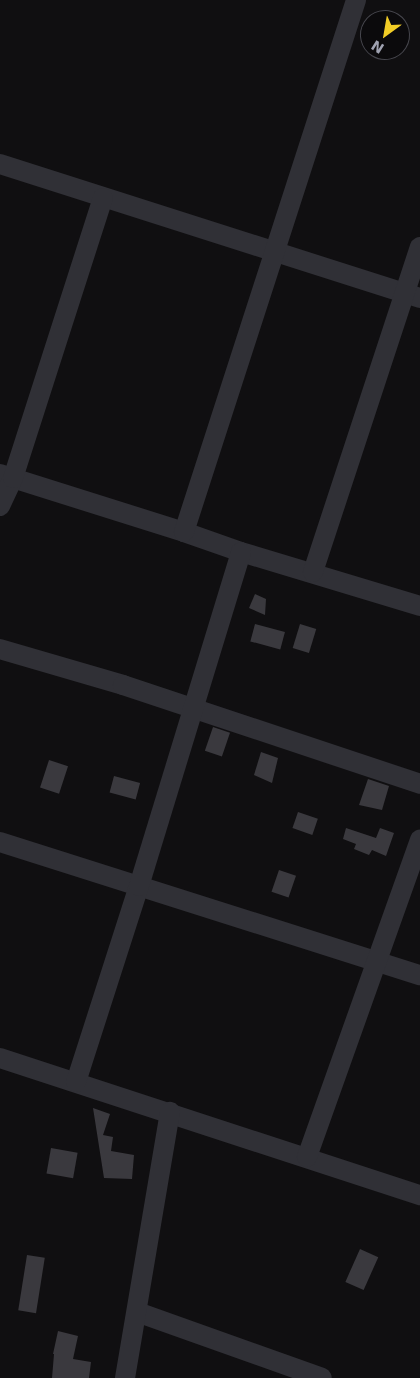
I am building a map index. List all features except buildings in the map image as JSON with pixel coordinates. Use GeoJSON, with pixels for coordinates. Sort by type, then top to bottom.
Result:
{"type":"FeatureCollection","features":[{"type":"Feature","properties":{"kind":"street"},"geometry":{"type":"LineString","coordinates":[[184,532],[356,0]]}},
{"type":"Feature","properties":{"kind":"street"},"geometry":{"type":"LineString","coordinates":[[0,164],[412,296]]}},
{"type":"Feature","properties":{"kind":"street"},"geometry":{"type":"LineString","coordinates":[[0,506],[6,476],[103,198]]}},
{"type":"Feature","properties":{"kind":"street"},"geometry":{"type":"LineString","coordinates":[[313,572],[412,296],[420,247]]}},
{"type":"Feature","properties":{"kind":"street"},"geometry":{"type":"LineString","coordinates":[[6,476],[241,552],[313,572],[420,606]]}},
{"type":"Feature","properties":{"kind":"street"},"geometry":{"type":"LineString","coordinates":[[76,1082],[139,886],[241,552]]}},
{"type":"Feature","properties":{"kind":"street"},"geometry":{"type":"LineString","coordinates":[[0,649],[123,685],[420,784]]}},
{"type":"Feature","properties":{"kind":"street"},"geometry":{"type":"LineString","coordinates":[[307,1157],[420,840]]}},
{"type":"Feature","properties":{"kind":"street"},"geometry":{"type":"LineString","coordinates":[[0,842],[420,975]]}},
{"type":"Feature","properties":{"kind":"street"},"geometry":{"type":"LineString","coordinates":[[0,1058],[420,1195]]}},
{"type":"Feature","properties":{"kind":"street"},"geometry":{"type":"LineString","coordinates":[[125,1378],[170,1112]]}},
{"type":"Feature","properties":{"kind":"street"},"geometry":{"type":"LineString","coordinates":[[137,1312],[322,1378]]}}]}
